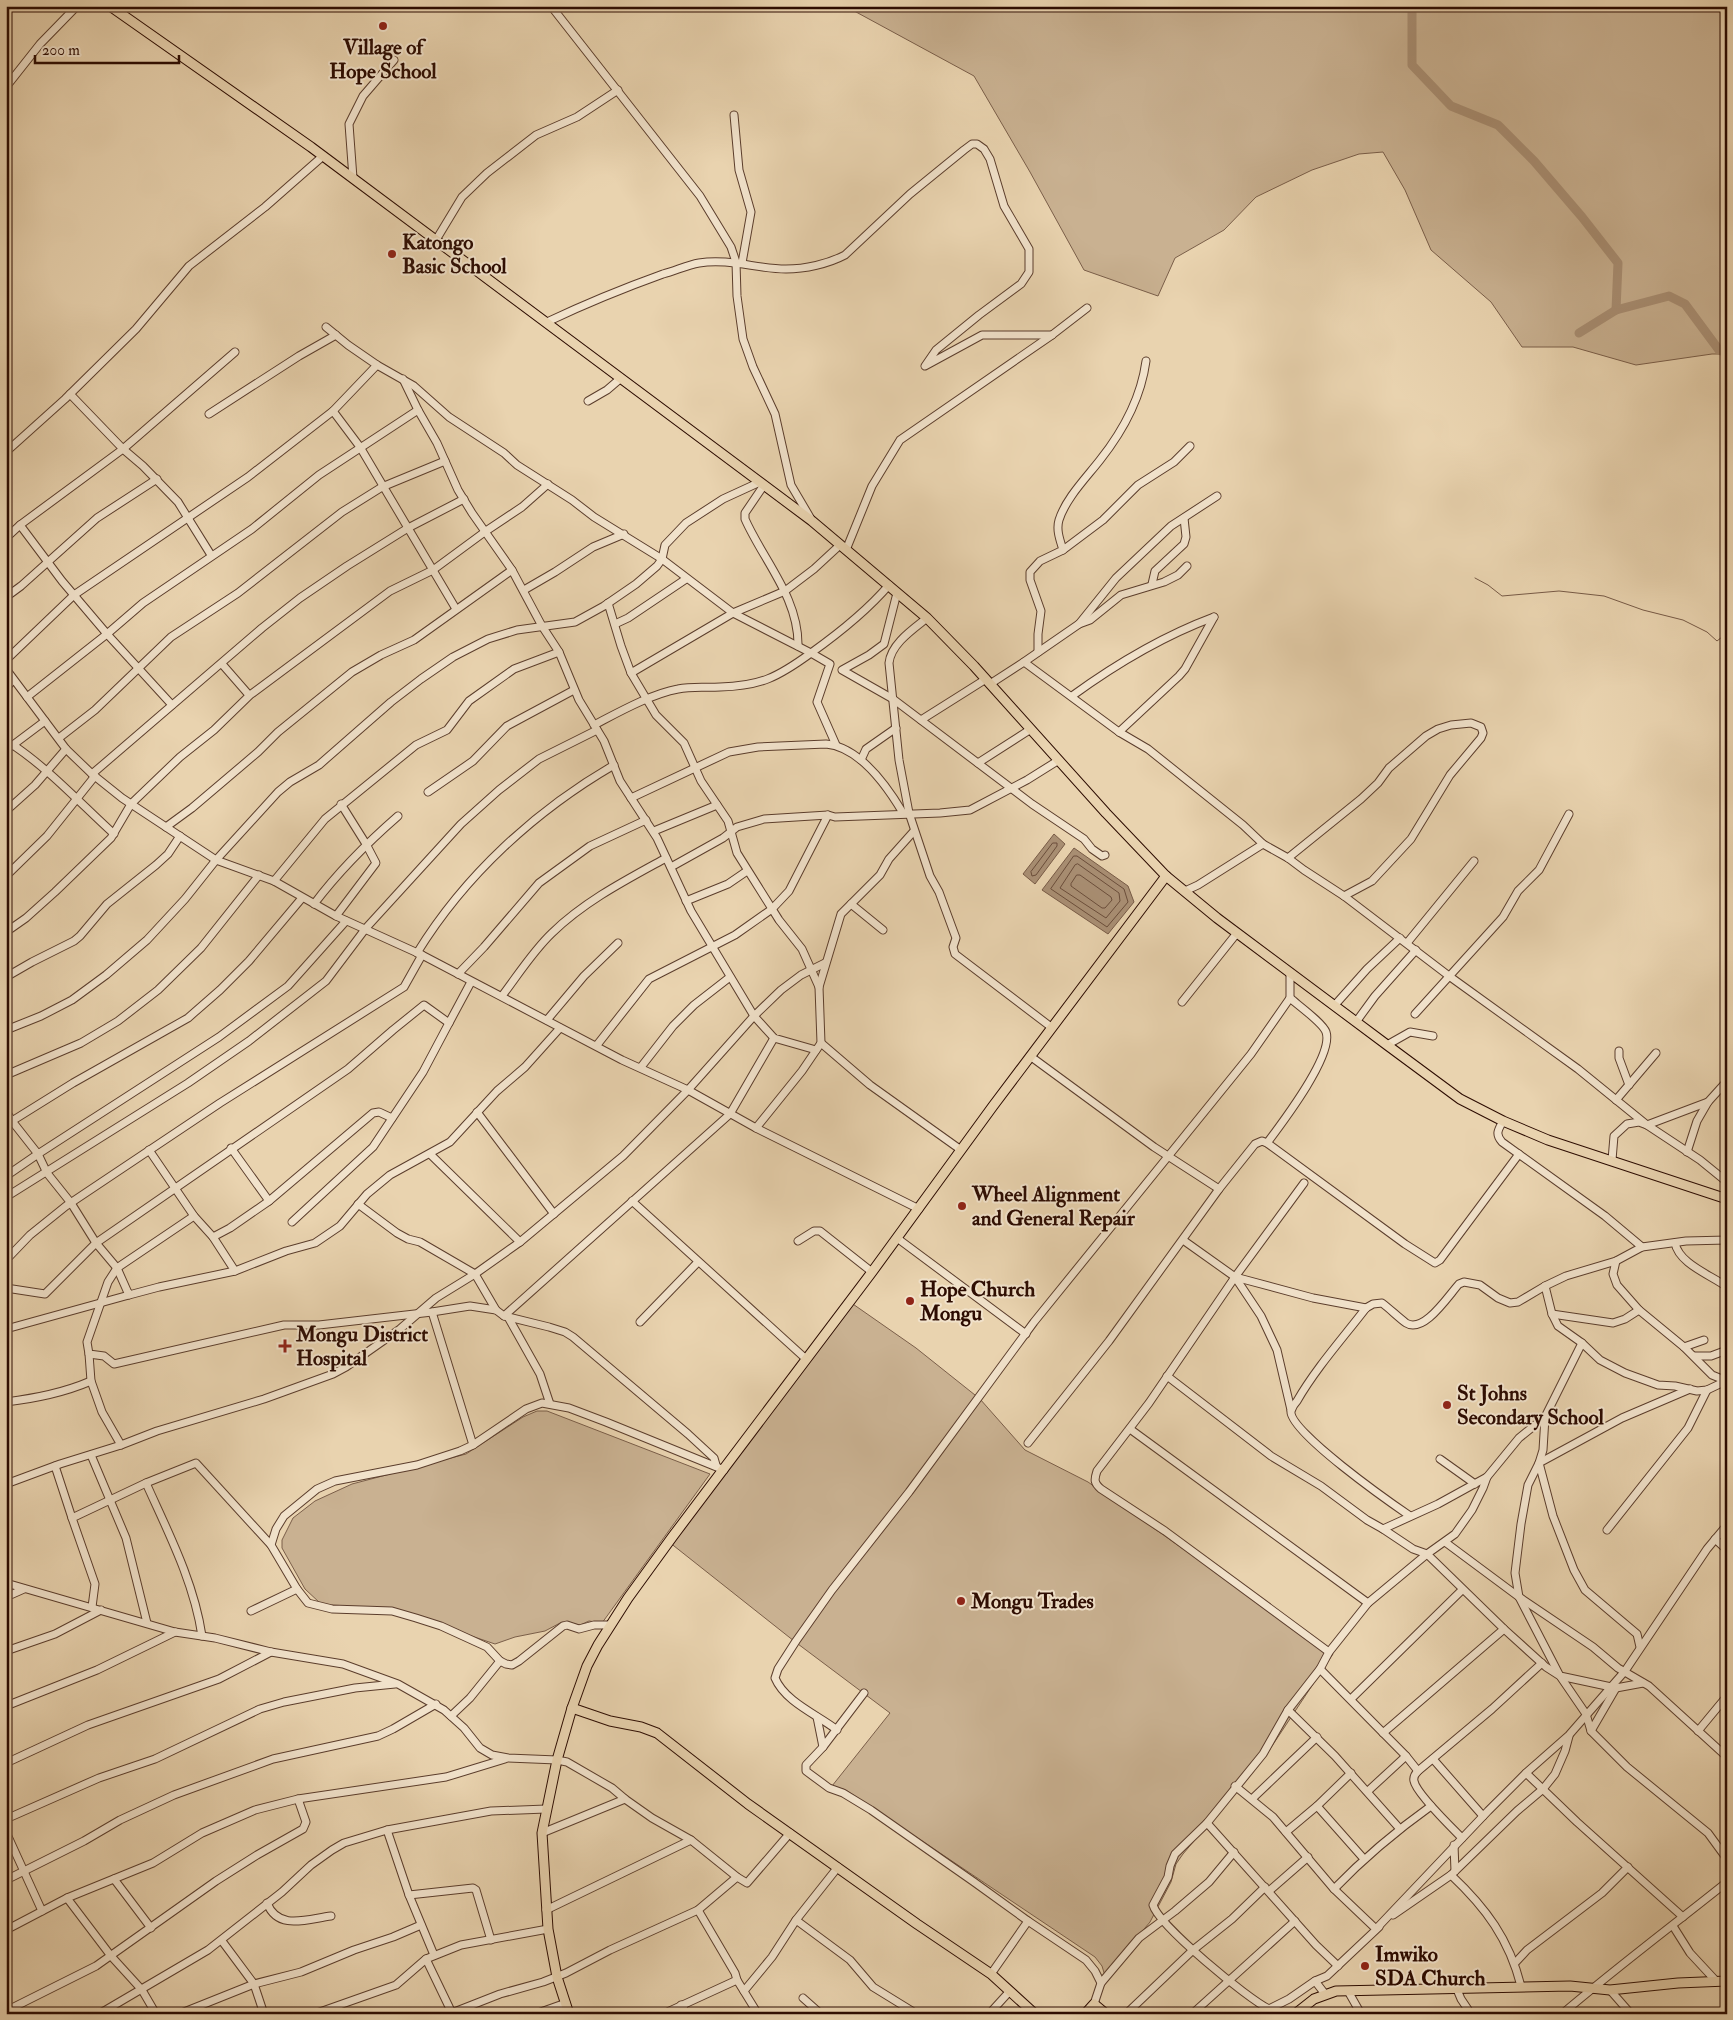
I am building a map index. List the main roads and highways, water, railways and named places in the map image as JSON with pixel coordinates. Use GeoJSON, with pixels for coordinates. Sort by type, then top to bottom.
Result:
{"type":"FeatureCollection","features":[{"type":"Feature","properties":{"kind":"main road"},"geometry":{"type":"LineString","coordinates":[[110,6],[353,178],[812,521],[927,618],[1166,876],[1237,933],[1334,1006],[1460,1098],[1503,1121],[1548,1140],[1727,1199]]}},
{"type":"Feature","properties":{"kind":"main road"},"geometry":{"type":"LineString","coordinates":[[569,2014],[557,1976],[548,1929],[542,1833],[557,1760],[572,1708],[587,1666],[610,1625],[720,1467],[872,1272],[1030,1056],[1166,876]]}},
{"type":"Feature","properties":{"kind":"main road"},"geometry":{"type":"LineString","coordinates":[[572,1708],[610,1721],[641,1727],[657,1733],[748,1804],[991,1974],[1035,2014]]}},
{"type":"Feature","properties":{"kind":"main road"},"geometry":{"type":"LineString","coordinates":[[1295,2014],[1314,1999],[1325,1994],[1348,1991],[1521,1986],[1570,1986],[1610,1990],[1727,1981]]}},
{"type":"Feature","properties":{"kind":"main road"},"geometry":{"type":"LineString","coordinates":[[1085,2014],[1094,2004],[1106,2014]]}},
{"type":"Feature","properties":{"kind":"water"},"geometry":{"type":"Polygon","coordinates":[[[1054,834],[1065,844],[1035,884],[1023,874],[1054,834]]]}},
{"type":"Feature","properties":{"kind":"water"},"geometry":{"type":"Polygon","coordinates":[[[1074,848],[1128,886],[1134,902],[1108,934],[1042,890],[1074,848]]]}},
{"type":"Feature","properties":{"kind":"waterway"},"geometry":{"type":"LineString","coordinates":[[1412,6],[1412,65],[1451,106],[1498,125],[1534,161],[1582,217],[1618,263],[1616,310]]}},
{"type":"Feature","properties":{"kind":"waterway"},"geometry":{"type":"LineString","coordinates":[[1579,333],[1616,310],[1669,296],[1685,304],[1719,350],[1727,353]]}},
{"type":"Feature","properties":{"kind":"waterway"},"geometry":{"type":"LineString","coordinates":[[1719,350],[1727,347]]}},
{"type":"Feature","properties":{"kind":"waterway"},"geometry":{"type":"LineString","coordinates":[[1475,578],[1502,596],[1559,591],[1604,596],[1643,610],[1683,620],[1707,632],[1717,641],[1727,633]]}},
{"type":"Feature","properties":{"kind":"place","name":"Village of Hope School"},"geometry":{"type":"Point","coordinates":[383,26]}},
{"type":"Feature","properties":{"kind":"place","name":"Katongo Basic School"},"geometry":{"type":"Point","coordinates":[392,254]}},
{"type":"Feature","properties":{"kind":"place","name":"Wheel Alignment and General Repair"},"geometry":{"type":"Point","coordinates":[962,1206]}},
{"type":"Feature","properties":{"kind":"place","name":"Hope Church Mongu"},"geometry":{"type":"Point","coordinates":[910,1301]}},
{"type":"Feature","properties":{"kind":"place","name":"Mongu District Hospital"},"geometry":{"type":"Point","coordinates":[285,1346]}},
{"type":"Feature","properties":{"kind":"place","name":"St Johns Secondary School"},"geometry":{"type":"Point","coordinates":[1447,1405]}},
{"type":"Feature","properties":{"kind":"place","name":"Mongu Trades"},"geometry":{"type":"Point","coordinates":[961,1601]}},
{"type":"Feature","properties":{"kind":"place","name":"Imwiko SDA Church"},"geometry":{"type":"Point","coordinates":[1365,1966]}}]}
